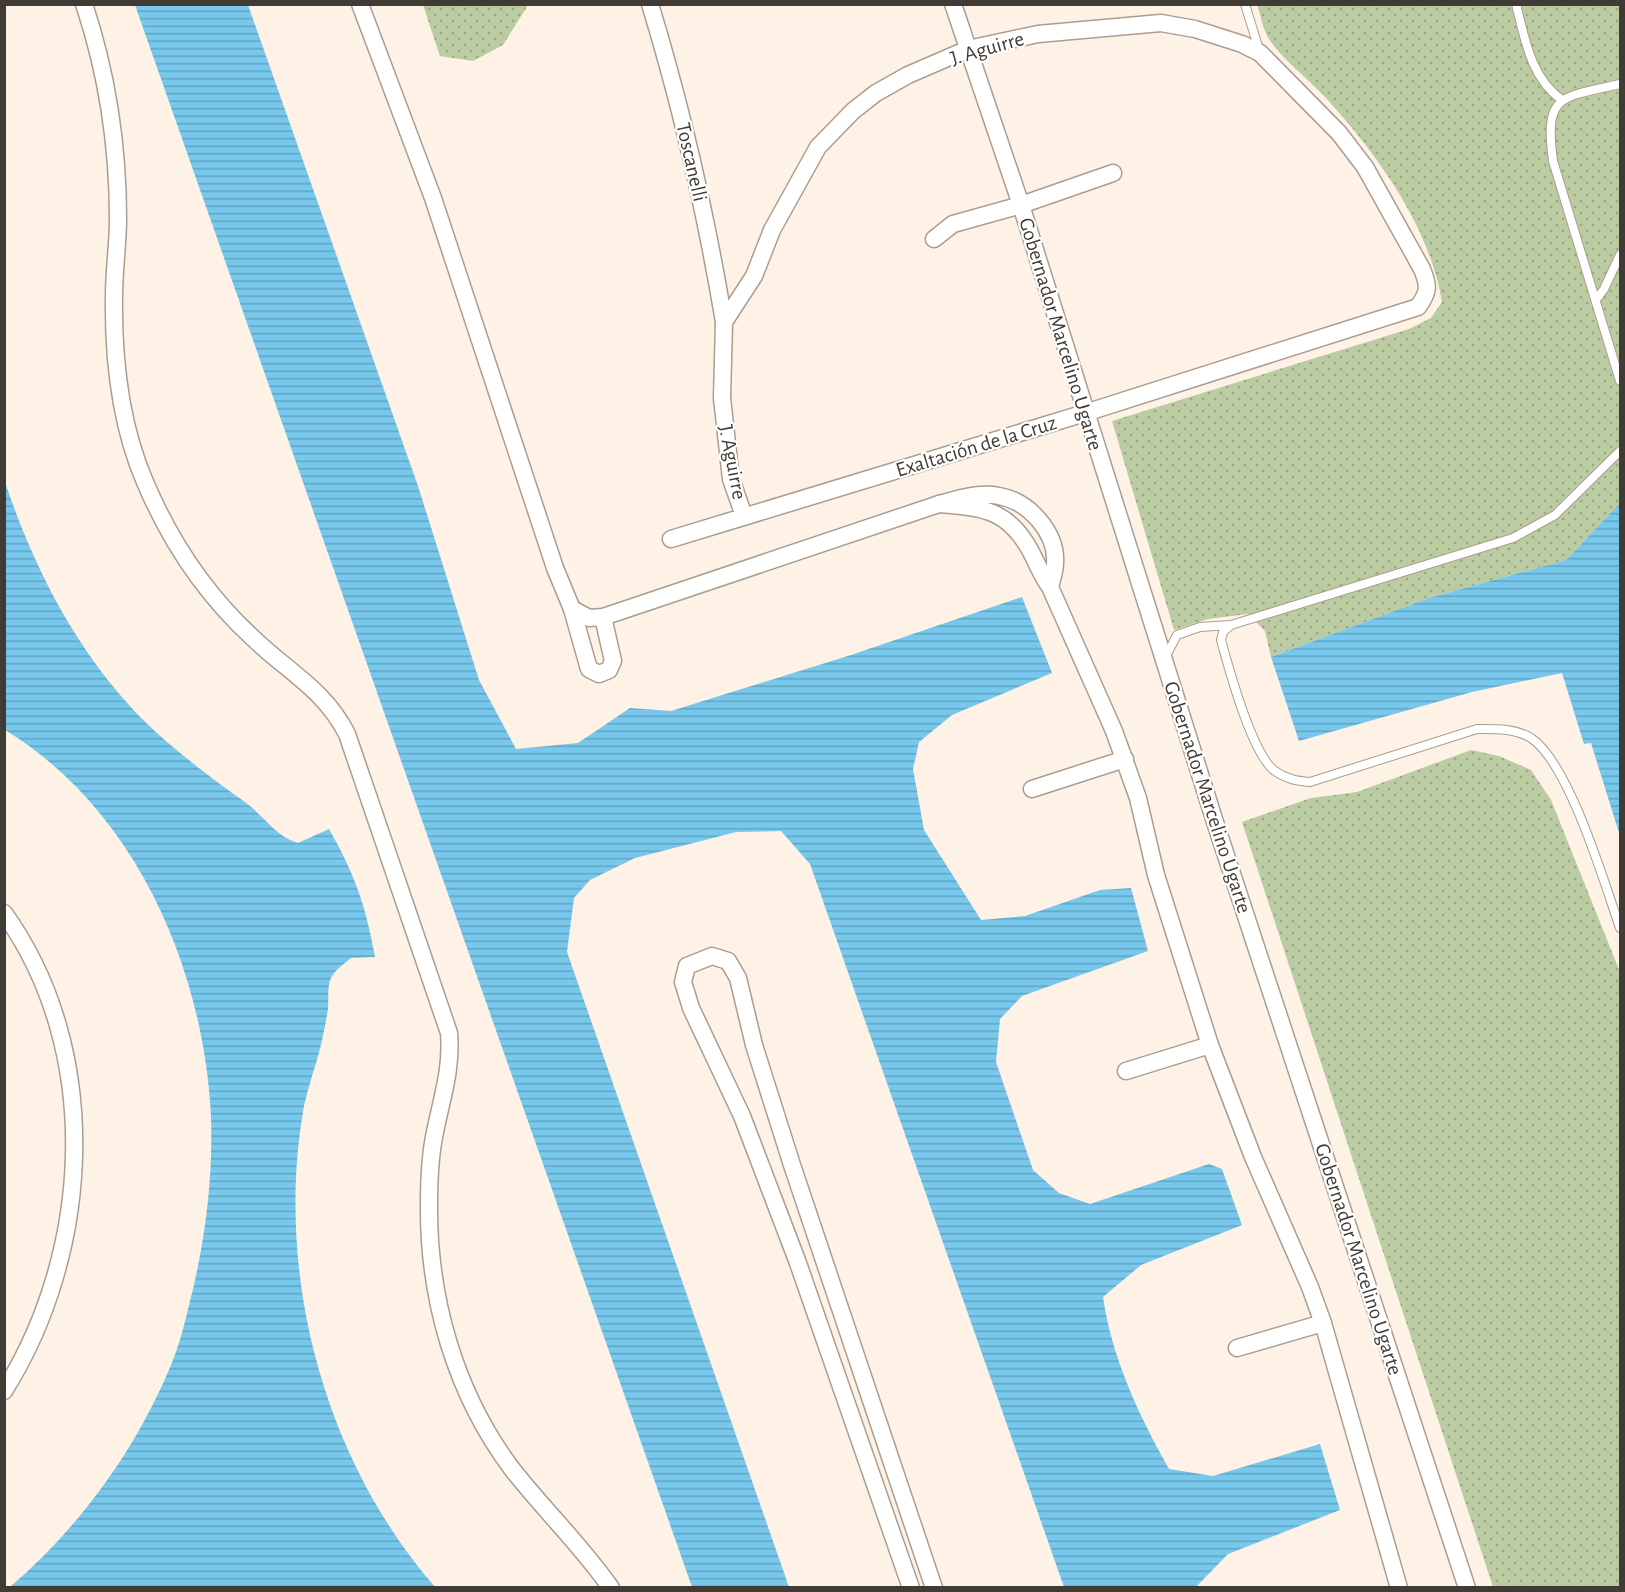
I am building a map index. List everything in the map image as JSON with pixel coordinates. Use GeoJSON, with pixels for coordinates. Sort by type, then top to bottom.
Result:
{"type":"FeatureCollection","features":[{"type":"Feature","properties":{"kind":"street"},"geometry":{"type":"LineString","coordinates":[[84,4],[104,77],[115,150],[118,220],[114,296],[115,353],[121,397],[135,454],[159,511],[199,578],[253,639],[326,700],[347,734],[449,1033],[450,1065],[434,1134],[429,1204],[434,1282],[450,1348],[465,1388],[495,1443],[611,1587]]}},
{"type":"Feature","properties":{"kind":"street"},"geometry":{"type":"LineString","coordinates":[[360,4],[433,198],[555,568],[573,609],[589,669],[599,674],[609,670],[613,661],[603,617]]}},
{"type":"Feature","properties":{"kind":"street","name":"Toscanelli"},"geometry":{"type":"LineString","coordinates":[[650,4],[676,90],[696,172],[724,322]]}},
{"type":"Feature","properties":{"kind":"street","name":"Gobernador Marcelino Ugarte"},"geometry":{"type":"LineString","coordinates":[[954,4],[1021,206],[1164,662],[1467,1587]]}},
{"type":"Feature","properties":{"kind":"street","name":"J. Aguirre"},"geometry":{"type":"LineString","coordinates":[[744,516],[732,479],[722,398],[724,322],[754,276],[777,219],[818,147],[853,111],[876,93],[908,75],[968,49],[1038,34],[1161,23],[1195,29],[1242,44],[1260,53],[1339,133],[1365,167],[1429,286],[1428,295],[1418,307]]}},
{"type":"Feature","properties":{"kind":"street"},"geometry":{"type":"LineString","coordinates":[[934,239],[953,224],[1021,206],[1113,173]]}},
{"type":"Feature","properties":{"kind":"street","name":"Exaltación de la Cruz"},"geometry":{"type":"LineString","coordinates":[[671,539],[1085,413],[1418,307]]}},
{"type":"Feature","properties":{"kind":"street"},"geometry":{"type":"LineString","coordinates":[[573,609],[589,618],[603,617],[939,504],[971,496],[999,495],[1022,504],[1038,519],[1049,536],[1055,562],[1050,587]]}},
{"type":"Feature","properties":{"kind":"street"},"geometry":{"type":"LineString","coordinates":[[939,504],[986,509],[1008,522],[1019,533],[1039,572],[1050,587],[1125,759],[1138,798],[1156,875],[1210,1045],[1253,1157],[1310,1287],[1323,1323],[1399,1587]]}},
{"type":"Feature","properties":{"kind":"street"},"geometry":{"type":"LineString","coordinates":[[1032,789],[1125,759]]}},
{"type":"Feature","properties":{"kind":"street"},"geometry":{"type":"LineString","coordinates":[[4,913],[26,948],[61,1037],[72,1099],[73,1180],[69,1218],[48,1298],[35,1331],[4,1390]]}},
{"type":"Feature","properties":{"kind":"street"},"geometry":{"type":"LineString","coordinates":[[911,1587],[805,1285],[742,1116],[691,1008],[683,982],[687,966],[712,956],[728,961],[738,978],[754,1045],[934,1587]]}},
{"type":"Feature","properties":{"kind":"street"},"geometry":{"type":"LineString","coordinates":[[1125,1071],[1210,1045]]}},
{"type":"Feature","properties":{"kind":"street"},"geometry":{"type":"LineString","coordinates":[[805,1285],[830,1277]]}},
{"type":"Feature","properties":{"kind":"street"},"geometry":{"type":"LineString","coordinates":[[1237,1348],[1323,1323]]}},
{"type":"Feature","properties":{"kind":"lane"},"geometry":{"type":"LineString","coordinates":[[1245,4],[1260,53]]}},
{"type":"Feature","properties":{"kind":"lane"},"geometry":{"type":"LineString","coordinates":[[1516,4],[1536,71],[1548,90],[1562,100]]}},
{"type":"Feature","properties":{"kind":"lane"},"geometry":{"type":"LineString","coordinates":[[1620,84],[1562,100],[1551,113],[1549,128],[1553,161],[1620,381]]}},
{"type":"Feature","properties":{"kind":"lane"},"geometry":{"type":"LineString","coordinates":[[1596,300],[1605,289],[1620,255]]}},
{"type":"Feature","properties":{"kind":"lane"},"geometry":{"type":"LineString","coordinates":[[1164,662],[1168,647],[1177,635],[1200,627],[1231,625],[1513,538],[1555,515],[1620,451]]}},
{"type":"Feature","properties":{"kind":"lane"},"geometry":{"type":"LineString","coordinates":[[1231,625],[1223,632],[1221,640],[1260,754],[1273,770],[1291,780],[1310,782],[1477,729],[1503,729],[1530,737],[1549,754],[1564,785],[1587,836],[1620,928]]}},
{"type":"Feature","properties":{"kind":"green space"},"geometry":{"type":"Polygon","coordinates":[[[423,4],[528,5],[503,45],[473,61],[440,56],[423,4]]]}},
{"type":"Feature","properties":{"kind":"green space"},"geometry":{"type":"Polygon","coordinates":[[[1257,5],[1620,5],[1620,503],[1566,560],[1429,598],[1271,657],[1265,631],[1248,614],[1208,619],[1174,630],[1112,421],[1409,329],[1431,318],[1442,302],[1425,245],[1397,190],[1343,117],[1274,46],[1265,31],[1257,5]]]}},
{"type":"Feature","properties":{"kind":"green space"},"geometry":{"type":"Polygon","coordinates":[[[1471,750],[1499,756],[1531,770],[1551,800],[1620,972],[1620,1587],[1493,1587],[1242,822],[1311,798],[1357,792],[1471,750]]]}},
{"type":"Feature","properties":{"kind":"water"},"geometry":{"type":"Polygon","coordinates":[[[135,5],[248,5],[418,486],[479,680],[516,749],[578,743],[630,708],[671,711],[851,655],[1022,597],[1052,673],[952,715],[919,742],[913,769],[924,830],[981,920],[1025,916],[1100,890],[1131,888],[1148,951],[1022,996],[1000,1019],[996,1062],[1033,1170],[1059,1193],[1090,1204],[1209,1164],[1222,1169],[1242,1225],[1141,1265],[1103,1297],[1120,1364],[1137,1407],[1169,1469],[1213,1476],[1320,1444],[1340,1510],[1228,1554],[1196,1587],[1064,1587],[810,864],[781,831],[736,832],[635,858],[590,880],[574,898],[567,952],[789,1587],[692,1587],[135,5]]]}},
{"type":"Feature","properties":{"kind":"water"},"geometry":{"type":"Polygon","coordinates":[[[4,479],[27,540],[55,599],[89,654],[129,705],[169,744],[252,807],[283,836],[298,843],[329,829],[353,876],[368,922],[375,957],[351,958],[334,973],[329,986],[328,1009],[320,1049],[304,1106],[296,1169],[296,1234],[303,1298],[317,1362],[337,1423],[363,1482],[396,1537],[435,1587],[10,1587],[60,1538],[105,1483],[143,1424],[173,1360],[198,1268],[205,1225],[211,1160],[211,1117],[205,1061],[194,1005],[177,950],[154,897],[125,848],[91,803],[51,763],[5,730],[4,479]]]}},
{"type":"Feature","properties":{"kind":"water"},"geometry":{"type":"Polygon","coordinates":[[[1620,503],[1620,836],[1591,743],[1584,744],[1562,673],[1472,692],[1299,741],[1271,657],[1429,598],[1566,560],[1620,503]]]}}]}
